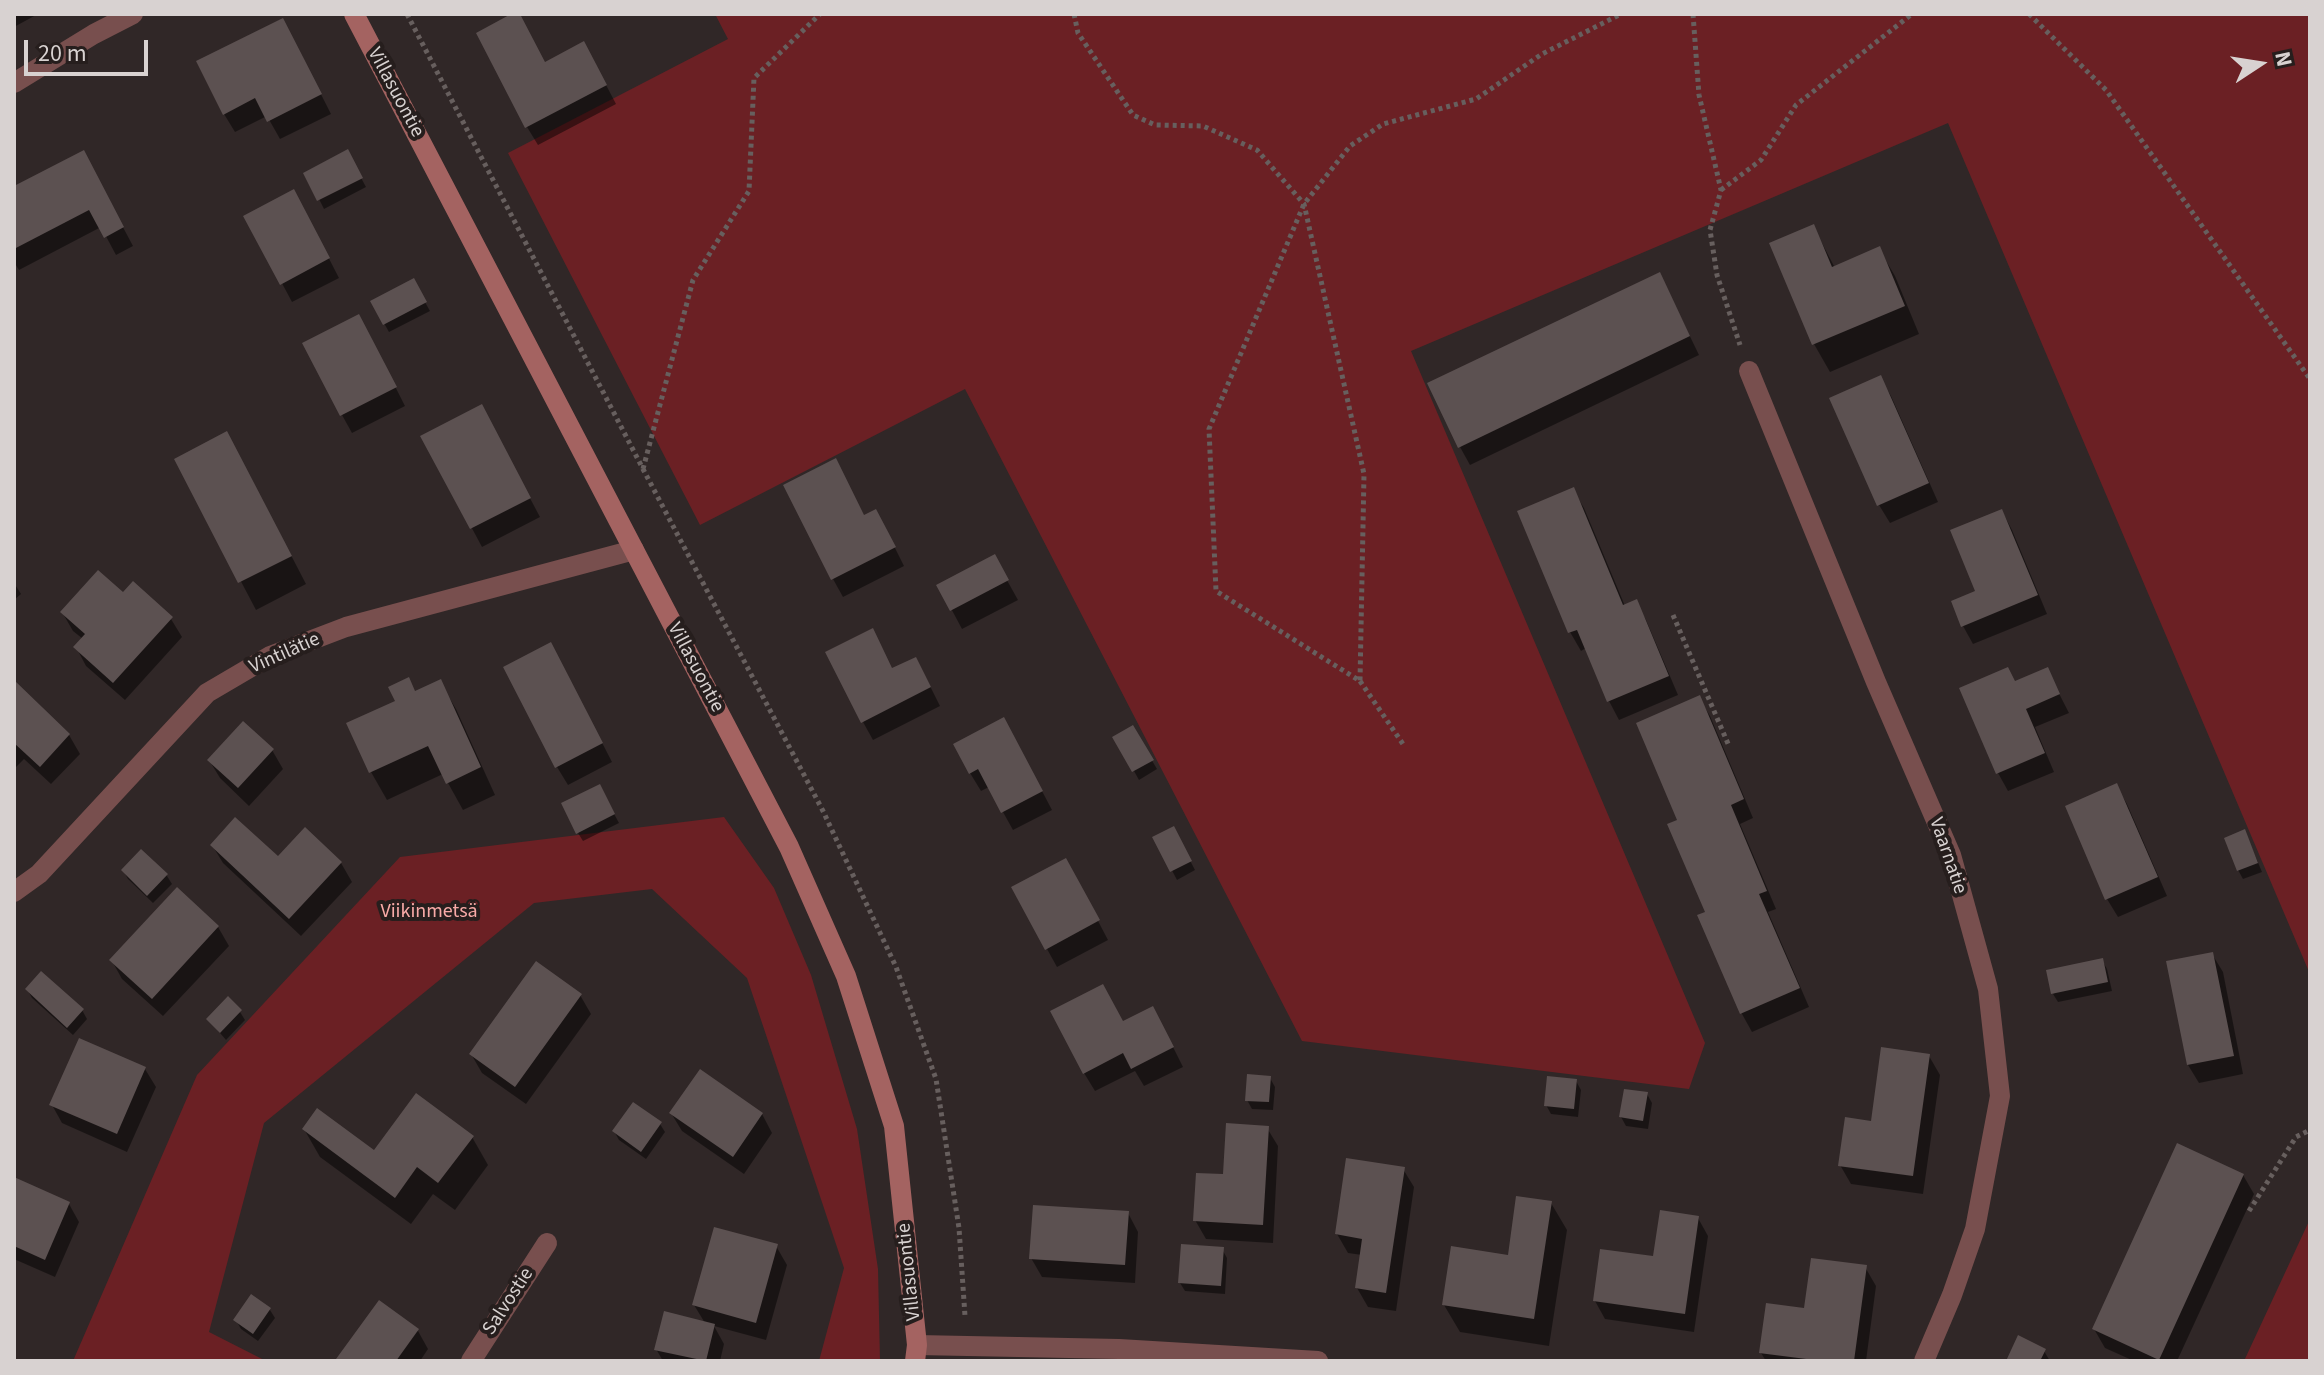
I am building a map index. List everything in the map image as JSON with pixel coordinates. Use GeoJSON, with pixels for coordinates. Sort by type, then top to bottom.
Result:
{"type":"FeatureCollection","features":[{"type":"Feature","properties":{"kind":"street"},"geometry":{"type":"LineString","coordinates":[[14,83],[133,14]]}},
{"type":"Feature","properties":{"kind":"street","name":"Villasuontie"},"geometry":{"type":"LineString","coordinates":[[354,14],[789,847],[846,976],[894,1126],[916,1353]]}},
{"type":"Feature","properties":{"kind":"street","name":"Vaarnatie"},"geometry":{"type":"LineString","coordinates":[[1749,371],[1876,682],[1951,855],[1988,989],[2000,1096],[1975,1229],[1924,1361]]}},
{"type":"Feature","properties":{"kind":"street","name":"Vintilätie"},"geometry":{"type":"LineString","coordinates":[[14,892],[39,874],[207,693],[270,656],[346,627],[634,550]]}},
{"type":"Feature","properties":{"kind":"street","name":"Salvostie"},"geometry":{"type":"LineString","coordinates":[[471,1361],[547,1243]]}},
{"type":"Feature","properties":{"kind":"street"},"geometry":{"type":"LineString","coordinates":[[916,1353],[1119,1349],[1318,1361]]}},
{"type":"Feature","properties":{"kind":"path"},"geometry":{"type":"LineString","coordinates":[[643,469],[693,280],[749,191],[754,78],[820,14]]}},
{"type":"Feature","properties":{"kind":"path"},"geometry":{"type":"LineString","coordinates":[[1074,14],[1078,33],[1133,115],[1155,125],[1203,126],[1257,150],[1304,204],[1364,474],[1360,681]]}},
{"type":"Feature","properties":{"kind":"path"},"geometry":{"type":"LineString","coordinates":[[1405,747],[1360,681],[1216,591],[1209,429],[1304,204],[1350,146],[1383,124],[1476,99],[1542,54],[1621,14]]}},
{"type":"Feature","properties":{"kind":"path"},"geometry":{"type":"LineString","coordinates":[[1693,14],[1699,95],[1721,190],[1710,230],[1717,275],[1749,371]]}},
{"type":"Feature","properties":{"kind":"path"},"geometry":{"type":"LineString","coordinates":[[1721,190],[1761,160],[1796,105],[1912,14]]}},
{"type":"Feature","properties":{"kind":"path"},"geometry":{"type":"LineString","coordinates":[[2029,14],[2106,90],[2310,379]]}},
{"type":"Feature","properties":{"kind":"path"},"geometry":{"type":"LineString","coordinates":[[1673,615],[1729,746]]}},
{"type":"Feature","properties":{"kind":"path"},"geometry":{"type":"LineString","coordinates":[[2249,1211],[2296,1137],[2310,1130]]}},
{"type":"Feature","properties":{"kind":"green space"},"geometry":{"type":"Polygon","coordinates":[[[715,14],[2310,14],[2310,974],[1948,123],[1411,351],[1705,1043],[1689,1089],[1302,1041],[965,389],[700,525],[508,153],[728,39],[715,14]]]}},
{"type":"Feature","properties":{"kind":"green space","name":"Viikinmetsä"},"geometry":{"type":"Polygon","coordinates":[[[724,817],[774,888],[811,975],[857,1129],[878,1269],[880,1361],[819,1361],[844,1268],[747,978],[652,889],[534,903],[264,1123],[209,1332],[266,1361],[73,1361],[197,1075],[400,857],[724,817]]]}},
{"type":"Feature","properties":{"kind":"green space"},"geometry":{"type":"Polygon","coordinates":[[[2310,1219],[2310,1361],[2244,1361],[2310,1219]]]}},
{"type":"Feature","properties":{"kind":"building"},"geometry":{"type":"Polygon","coordinates":[[[511,14],[520,14],[545,62],[584,41],[607,85],[525,128],[476,33],[511,14]]]}},
{"type":"Feature","properties":{"kind":"building"},"geometry":{"type":"Polygon","coordinates":[[[283,18],[322,94],[267,122],[255,98],[223,115],[196,61],[283,18]]]}},
{"type":"Feature","properties":{"kind":"building"},"geometry":{"type":"Polygon","coordinates":[[[348,149],[363,178],[317,201],[303,173],[348,149]]]}},
{"type":"Feature","properties":{"kind":"building"},"geometry":{"type":"Polygon","coordinates":[[[84,150],[124,227],[104,238],[89,210],[14,249],[14,186],[84,150]]]}},
{"type":"Feature","properties":{"kind":"building"},"geometry":{"type":"Polygon","coordinates":[[[294,189],[330,258],[280,285],[243,216],[294,189]]]}},
{"type":"Feature","properties":{"kind":"building"},"geometry":{"type":"Polygon","coordinates":[[[1814,224],[1832,267],[1880,246],[1905,306],[1812,345],[1769,243],[1814,224]]]}},
{"type":"Feature","properties":{"kind":"building"},"geometry":{"type":"Polygon","coordinates":[[[1660,272],[1690,336],[1458,448],[1427,383],[1660,272]]]}},
{"type":"Feature","properties":{"kind":"building"},"geometry":{"type":"Polygon","coordinates":[[[414,278],[427,302],[383,325],[370,301],[414,278]]]}},
{"type":"Feature","properties":{"kind":"building"},"geometry":{"type":"Polygon","coordinates":[[[359,314],[397,387],[340,416],[302,343],[359,314]]]}},
{"type":"Feature","properties":{"kind":"building"},"geometry":{"type":"Polygon","coordinates":[[[1881,375],[1929,483],[1877,506],[1829,398],[1881,375]]]}},
{"type":"Feature","properties":{"kind":"building"},"geometry":{"type":"Polygon","coordinates":[[[482,404],[531,498],[470,529],[420,436],[482,404]]]}},
{"type":"Feature","properties":{"kind":"building"},"geometry":{"type":"Polygon","coordinates":[[[227,431],[292,556],[238,583],[174,459],[227,431]]]}},
{"type":"Feature","properties":{"kind":"building"},"geometry":{"type":"Polygon","coordinates":[[[836,458],[864,515],[876,509],[896,547],[831,580],[783,485],[836,458]]]}},
{"type":"Feature","properties":{"kind":"building"},"geometry":{"type":"Polygon","coordinates":[[[1574,487],[1623,605],[1637,599],[1669,676],[1607,702],[1577,630],[1568,633],[1517,511],[1574,487]]]}},
{"type":"Feature","properties":{"kind":"building"},"geometry":{"type":"Polygon","coordinates":[[[2002,509],[2038,595],[1961,627],[1951,601],[1975,591],[1950,530],[2002,509]]]}},
{"type":"Feature","properties":{"kind":"building"},"geometry":{"type":"Polygon","coordinates":[[[995,554],[1009,580],[950,611],[936,585],[995,554]]]}},
{"type":"Feature","properties":{"kind":"building"},"geometry":{"type":"Polygon","coordinates":[[[98,570],[123,592],[133,581],[173,617],[113,683],[73,647],[85,634],[60,612],[98,570]]]}},
{"type":"Feature","properties":{"kind":"building"},"geometry":{"type":"Polygon","coordinates":[[[873,628],[892,668],[916,657],[931,687],[861,723],[825,652],[873,628]]]}},
{"type":"Feature","properties":{"kind":"building"},"geometry":{"type":"Polygon","coordinates":[[[551,642],[603,743],[555,768],[503,667],[551,642]]]}},
{"type":"Feature","properties":{"kind":"building"},"geometry":{"type":"Polygon","coordinates":[[[2008,667],[2015,681],[2048,667],[2060,694],[2026,709],[2045,753],[1996,774],[1959,688],[2008,667]]]}},
{"type":"Feature","properties":{"kind":"building"},"geometry":{"type":"Polygon","coordinates":[[[409,677],[415,691],[441,679],[481,767],[446,784],[428,746],[369,773],[346,723],[395,701],[388,687],[409,677]]]}},
{"type":"Feature","properties":{"kind":"building"},"geometry":{"type":"Polygon","coordinates":[[[14,680],[70,734],[40,767],[14,743],[14,680]]]}},
{"type":"Feature","properties":{"kind":"building"},"geometry":{"type":"Polygon","coordinates":[[[1700,695],[1744,799],[1731,805],[1767,891],[1759,894],[1800,988],[1740,1014],[1697,915],[1705,912],[1667,824],[1677,820],[1636,723],[1700,695]]]}},
{"type":"Feature","properties":{"kind":"building"},"geometry":{"type":"Polygon","coordinates":[[[1004,717],[1043,791],[1001,813],[978,769],[969,774],[953,744],[1004,717]]]}},
{"type":"Feature","properties":{"kind":"building"},"geometry":{"type":"Polygon","coordinates":[[[243,721],[274,749],[238,788],[207,760],[243,721]]]}},
{"type":"Feature","properties":{"kind":"building"},"geometry":{"type":"Polygon","coordinates":[[[1133,725],[1154,760],[1132,772],[1112,737],[1133,725]]]}},
{"type":"Feature","properties":{"kind":"building"},"geometry":{"type":"Polygon","coordinates":[[[2117,783],[2158,877],[2105,900],[2065,806],[2117,783]]]}},
{"type":"Feature","properties":{"kind":"building"},"geometry":{"type":"Polygon","coordinates":[[[600,784],[615,814],[576,834],[561,803],[600,784]]]}},
{"type":"Feature","properties":{"kind":"building"},"geometry":{"type":"Polygon","coordinates":[[[235,817],[278,856],[305,827],[342,862],[289,919],[210,845],[235,817]]]}},
{"type":"Feature","properties":{"kind":"building"},"geometry":{"type":"Polygon","coordinates":[[[1174,826],[1192,861],[1170,872],[1152,837],[1174,826]]]}},
{"type":"Feature","properties":{"kind":"building"},"geometry":{"type":"Polygon","coordinates":[[[2245,829],[2258,863],[2237,871],[2224,838],[2245,829]]]}},
{"type":"Feature","properties":{"kind":"building"},"geometry":{"type":"Polygon","coordinates":[[[141,849],[168,874],[147,896],[121,870],[141,849]]]}},
{"type":"Feature","properties":{"kind":"building"},"geometry":{"type":"Polygon","coordinates":[[[1066,858],[1100,920],[1045,950],[1011,887],[1066,858]]]}},
{"type":"Feature","properties":{"kind":"building"},"geometry":{"type":"Polygon","coordinates":[[[177,887],[219,926],[152,999],[109,960],[177,887]]]}},
{"type":"Feature","properties":{"kind":"building"},"geometry":{"type":"Polygon","coordinates":[[[2213,952],[2234,1056],[2187,1065],[2166,961],[2213,952]]]}},
{"type":"Feature","properties":{"kind":"building"},"geometry":{"type":"Polygon","coordinates":[[[2103,958],[2108,982],[2051,994],[2046,970],[2103,958]]]}},
{"type":"Feature","properties":{"kind":"building"},"geometry":{"type":"Polygon","coordinates":[[[536,961],[582,994],[515,1087],[469,1054],[536,961]]]}},
{"type":"Feature","properties":{"kind":"building"},"geometry":{"type":"Polygon","coordinates":[[[41,971],[84,1009],[67,1028],[25,989],[41,971]]]}},
{"type":"Feature","properties":{"kind":"building"},"geometry":{"type":"Polygon","coordinates":[[[1103,984],[1123,1021],[1153,1006],[1174,1047],[1131,1069],[1123,1053],[1083,1074],[1050,1011],[1103,984]]]}},
{"type":"Feature","properties":{"kind":"building"},"geometry":{"type":"Polygon","coordinates":[[[228,996],[242,1010],[220,1033],[206,1019],[228,996]]]}},
{"type":"Feature","properties":{"kind":"building"},"geometry":{"type":"Polygon","coordinates":[[[79,1038],[146,1067],[117,1134],[49,1105],[79,1038]]]}},
{"type":"Feature","properties":{"kind":"building"},"geometry":{"type":"Polygon","coordinates":[[[1881,1047],[1930,1054],[1913,1176],[1838,1166],[1845,1117],[1871,1121],[1881,1047]]]}},
{"type":"Feature","properties":{"kind":"building"},"geometry":{"type":"Polygon","coordinates":[[[700,1069],[763,1113],[733,1157],[669,1113],[700,1069]]]}},
{"type":"Feature","properties":{"kind":"building"},"geometry":{"type":"Polygon","coordinates":[[[1247,1074],[1271,1076],[1269,1102],[1245,1101],[1247,1074]]]}},
{"type":"Feature","properties":{"kind":"building"},"geometry":{"type":"Polygon","coordinates":[[[1547,1076],[1577,1079],[1574,1109],[1544,1106],[1547,1076]]]}},
{"type":"Feature","properties":{"kind":"building"},"geometry":{"type":"Polygon","coordinates":[[[1624,1089],[1648,1092],[1643,1121],[1619,1117],[1624,1089]]]}},
{"type":"Feature","properties":{"kind":"building"},"geometry":{"type":"Polygon","coordinates":[[[416,1093],[474,1136],[438,1183],[417,1167],[395,1198],[302,1129],[317,1108],[374,1150],[416,1093]]]}},
{"type":"Feature","properties":{"kind":"building"},"geometry":{"type":"Polygon","coordinates":[[[633,1102],[662,1122],[641,1152],[612,1131],[633,1102]]]}},
{"type":"Feature","properties":{"kind":"building"},"geometry":{"type":"Polygon","coordinates":[[[1226,1123],[1269,1126],[1263,1225],[1193,1221],[1196,1173],[1223,1174],[1226,1123]]]}},
{"type":"Feature","properties":{"kind":"building"},"geometry":{"type":"Polygon","coordinates":[[[2177,1143],[2244,1174],[2159,1360],[2092,1329],[2177,1143]]]}},
{"type":"Feature","properties":{"kind":"building"},"geometry":{"type":"Polygon","coordinates":[[[1346,1158],[1405,1167],[1386,1293],[1355,1288],[1362,1239],[1335,1234],[1346,1158]]]}},
{"type":"Feature","properties":{"kind":"building"},"geometry":{"type":"Polygon","coordinates":[[[14,1177],[70,1202],[45,1260],[14,1246],[14,1177]]]}},
{"type":"Feature","properties":{"kind":"building"},"geometry":{"type":"Polygon","coordinates":[[[1516,1196],[1552,1201],[1534,1319],[1442,1305],[1451,1246],[1508,1255],[1516,1196]]]}},
{"type":"Feature","properties":{"kind":"building"},"geometry":{"type":"Polygon","coordinates":[[[1033,1205],[1129,1211],[1125,1265],[1029,1259],[1033,1205]]]}},
{"type":"Feature","properties":{"kind":"building"},"geometry":{"type":"Polygon","coordinates":[[[1660,1210],[1699,1216],[1685,1314],[1593,1301],[1600,1249],[1653,1256],[1660,1210]]]}},
{"type":"Feature","properties":{"kind":"building"},"geometry":{"type":"Polygon","coordinates":[[[714,1227],[778,1244],[756,1323],[692,1305],[714,1227]]]}},
{"type":"Feature","properties":{"kind":"building"},"geometry":{"type":"Polygon","coordinates":[[[1181,1244],[1224,1247],[1221,1286],[1178,1283],[1181,1244]]]}},
{"type":"Feature","properties":{"kind":"building"},"geometry":{"type":"Polygon","coordinates":[[[1811,1258],[1867,1265],[1854,1361],[1822,1361],[1759,1353],[1766,1303],[1804,1308],[1811,1258]]]}},
{"type":"Feature","properties":{"kind":"building"},"geometry":{"type":"Polygon","coordinates":[[[251,1294],[271,1308],[253,1334],[233,1320],[251,1294]]]}},
{"type":"Feature","properties":{"kind":"building"},"geometry":{"type":"Polygon","coordinates":[[[379,1300],[419,1329],[396,1361],[336,1359],[379,1300]]]}},
{"type":"Feature","properties":{"kind":"building"},"geometry":{"type":"Polygon","coordinates":[[[664,1311],[715,1324],[706,1361],[654,1350],[664,1311]]]}},
{"type":"Feature","properties":{"kind":"building"},"geometry":{"type":"Polygon","coordinates":[[[2018,1335],[2046,1349],[2040,1361],[2006,1361],[2018,1335]]]}}]}
